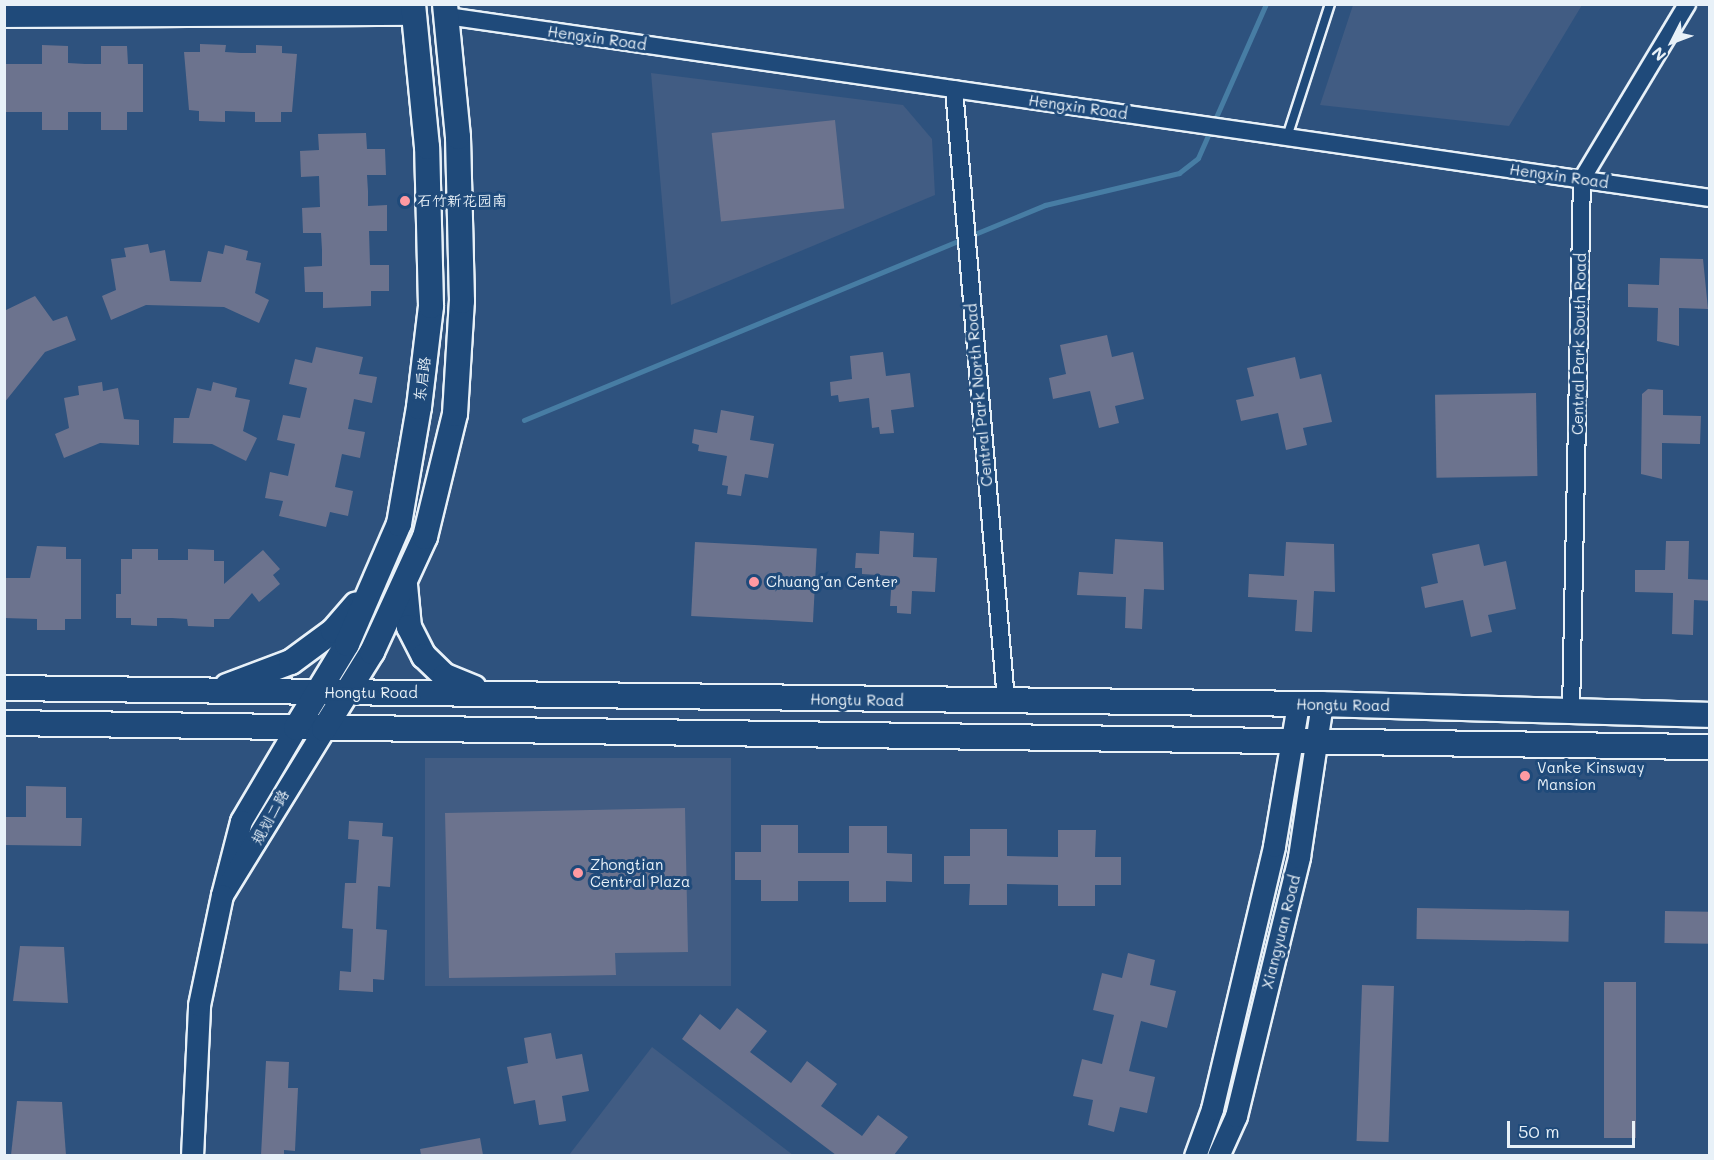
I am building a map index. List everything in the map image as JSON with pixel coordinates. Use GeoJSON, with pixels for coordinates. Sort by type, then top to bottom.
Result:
{"type":"FeatureCollection","features":[{"type":"Feature","properties":{"kind":"main road","name":"东启路"},"geometry":{"type":"LineString","coordinates":[[296,728],[318,693],[371,588],[399,524],[431,306],[427,147],[413,9]]}},
{"type":"Feature","properties":{"kind":"main road"},"geometry":{"type":"LineString","coordinates":[[446,10],[458,137],[462,301],[455,414],[425,537],[405,579],[409,627],[424,656],[445,676],[487,694]]}},
{"type":"Feature","properties":{"kind":"main road","name":"规划二路"},"geometry":{"type":"LineString","coordinates":[[324,729],[346,693],[405,579]]}},
{"type":"Feature","properties":{"kind":"main road"},"geometry":{"type":"LineString","coordinates":[[207,692],[291,662],[333,631],[371,588]]}},
{"type":"Feature","properties":{"kind":"main road","name":"Hongtu Road"},"geometry":{"type":"LineString","coordinates":[[4,688],[1310,704],[1710,715]]}},
{"type":"Feature","properties":{"kind":"main road","name":"Hongtu Road"},"geometry":{"type":"LineString","coordinates":[[4,723],[324,729],[1318,739],[1710,747]]}},
{"type":"Feature","properties":{"kind":"street","name":"Central Park South Road"},"geometry":{"type":"LineString","coordinates":[[1571,712],[1582,179],[1687,4]]}},
{"type":"Feature","properties":{"kind":"street"},"geometry":{"type":"LineString","coordinates":[[4,16],[84,10],[413,9]]}},
{"type":"Feature","properties":{"kind":"street","name":"Hengxin Road"},"geometry":{"type":"LineString","coordinates":[[446,10],[954,89],[1710,198]]}},
{"type":"Feature","properties":{"kind":"street","name":"Central Park North Road"},"geometry":{"type":"LineString","coordinates":[[954,89],[1006,701]]}},
{"type":"Feature","properties":{"kind":"street","name":"Xiangyuan Road"},"geometry":{"type":"LineString","coordinates":[[1195,1155],[1212,1109],[1294,739],[1310,704]]}},
{"type":"Feature","properties":{"kind":"street","name":"Xiangyuan Road"},"geometry":{"type":"LineString","coordinates":[[1218,1155],[1236,1116],[1297,868],[1318,739],[1310,704]]}},
{"type":"Feature","properties":{"kind":"street","name":"规划二路"},"geometry":{"type":"LineString","coordinates":[[222,895],[241,821],[296,728]]}},
{"type":"Feature","properties":{"kind":"street","name":"规划二路"},"geometry":{"type":"LineString","coordinates":[[222,895],[324,729]]}},
{"type":"Feature","properties":{"kind":"street"},"geometry":{"type":"LineString","coordinates":[[192,1155],[199,1005],[222,895]]}},
{"type":"Feature","properties":{"kind":"lane"},"geometry":{"type":"LineString","coordinates":[[1287,137],[1330,4]]}},
{"type":"Feature","properties":{"kind":"shaded area"},"geometry":{"type":"Polygon","coordinates":[[[1353,4],[1582,5],[1509,126],[1320,105],[1353,4]]]}},
{"type":"Feature","properties":{"kind":"shaded area"},"geometry":{"type":"Polygon","coordinates":[[[651,73],[903,105],[932,139],[935,195],[671,305],[651,73]]]}},
{"type":"Feature","properties":{"kind":"shaded area","name":"Zhongtian Central Plaza"},"geometry":{"type":"Polygon","coordinates":[[[425,758],[731,758],[731,986],[425,986],[425,758]]]}},
{"type":"Feature","properties":{"kind":"shaded area"},"geometry":{"type":"Polygon","coordinates":[[[652,1047],[793,1155],[569,1155],[652,1047]]]}},
{"type":"Feature","properties":{"kind":"building"},"geometry":{"type":"Polygon","coordinates":[[[200,44],[226,45],[225,52],[241,53],[256,53],[256,45],[282,46],[282,53],[297,54],[292,112],[281,112],[281,122],[255,122],[255,112],[225,111],[225,122],[199,121],[199,111],[189,110],[184,52],[200,52],[200,44]]]}},
{"type":"Feature","properties":{"kind":"building"},"geometry":{"type":"Polygon","coordinates":[[[42,45],[68,46],[68,63],[85,64],[101,64],[101,46],[127,46],[128,64],[143,64],[143,112],[127,112],[127,130],[101,130],[101,112],[68,112],[68,130],[42,130],[42,112],[4,112],[4,64],[42,64],[42,45]]]}},
{"type":"Feature","properties":{"kind":"building"},"geometry":{"type":"Polygon","coordinates":[[[835,120],[844,209],[721,221],[712,133],[835,120]]]}},
{"type":"Feature","properties":{"kind":"building"},"geometry":{"type":"Polygon","coordinates":[[[366,133],[367,149],[385,149],[386,175],[367,175],[368,206],[387,205],[387,231],[369,231],[370,265],[389,265],[389,291],[371,291],[371,306],[323,308],[323,292],[305,292],[304,267],[322,266],[322,250],[321,233],[303,233],[302,208],[320,207],[319,176],[301,177],[300,151],[319,150],[318,134],[366,133]]]}},
{"type":"Feature","properties":{"kind":"building"},"geometry":{"type":"Polygon","coordinates":[[[148,244],[150,253],[165,250],[170,281],[201,282],[208,251],[223,254],[225,245],[248,251],[246,260],[261,263],[255,293],[269,300],[259,323],[224,307],[146,305],[111,320],[102,296],[116,290],[111,259],[126,257],[124,248],[148,244]]]}},
{"type":"Feature","properties":{"kind":"building"},"geometry":{"type":"Polygon","coordinates":[[[1660,258],[1703,259],[1708,309],[1679,308],[1679,346],[1657,341],[1658,308],[1628,307],[1628,284],[1659,285],[1660,258]]]}},
{"type":"Feature","properties":{"kind":"building"},"geometry":{"type":"Polygon","coordinates":[[[35,296],[53,321],[67,316],[76,340],[45,352],[4,403],[4,311],[35,296]]]}},
{"type":"Feature","properties":{"kind":"building"},"geometry":{"type":"Polygon","coordinates":[[[1107,335],[1112,357],[1133,352],[1144,399],[1115,406],[1119,423],[1099,428],[1090,391],[1053,399],[1049,378],[1066,374],[1060,345],[1107,335]]]}},
{"type":"Feature","properties":{"kind":"building"},"geometry":{"type":"Polygon","coordinates":[[[316,347],[363,357],[359,374],[377,377],[372,403],[354,399],[348,429],[365,432],[360,458],[342,454],[335,487],[353,491],[348,516],[330,512],[326,527],[279,516],[283,501],[265,498],[270,472],[288,476],[295,444],[277,440],[283,415],[300,418],[307,388],[289,384],[295,359],[312,363],[316,347]]]}},
{"type":"Feature","properties":{"kind":"building"},"geometry":{"type":"Polygon","coordinates":[[[883,352],[886,376],[910,373],[914,407],[891,410],[894,433],[880,434],[879,427],[872,428],[869,398],[839,402],[838,395],[831,396],[830,382],[852,379],[850,356],[883,352]]]}},
{"type":"Feature","properties":{"kind":"building"},"geometry":{"type":"Polygon","coordinates":[[[1295,357],[1300,379],[1321,374],[1332,422],[1303,428],[1307,445],[1286,450],[1278,413],[1241,421],[1236,400],[1254,396],[1247,368],[1295,357]]]}},
{"type":"Feature","properties":{"kind":"building"},"geometry":{"type":"Polygon","coordinates":[[[102,382],[103,391],[118,388],[124,419],[139,420],[139,445],[100,443],[64,458],[55,434],[69,428],[64,398],[79,395],[78,386],[102,382]]]}},
{"type":"Feature","properties":{"kind":"building"},"geometry":{"type":"Polygon","coordinates":[[[213,382],[237,388],[235,397],[250,400],[243,431],[257,438],[246,461],[212,444],[173,443],[174,418],[189,418],[197,388],[211,391],[213,382]]]}},
{"type":"Feature","properties":{"kind":"building"},"geometry":{"type":"Polygon","coordinates":[[[1648,389],[1663,390],[1663,415],[1701,416],[1700,444],[1662,443],[1662,479],[1641,474],[1642,394],[1648,389]]]}},
{"type":"Feature","properties":{"kind":"building"},"geometry":{"type":"Polygon","coordinates":[[[1536,393],[1537,476],[1436,478],[1435,395],[1536,393]]]}},
{"type":"Feature","properties":{"kind":"building"},"geometry":{"type":"Polygon","coordinates":[[[721,410],[754,416],[750,440],[774,444],[768,478],[745,474],[741,496],[727,494],[728,486],[722,485],[727,456],[698,451],[699,445],[692,443],[694,429],[717,433],[721,410]]]}},
{"type":"Feature","properties":{"kind":"building"},"geometry":{"type":"Polygon","coordinates":[[[880,531],[914,533],[913,557],[937,558],[935,592],[912,591],[911,614],[897,613],[897,606],[890,606],[892,576],[862,574],[862,568],[855,568],[856,553],[879,554],[880,531]]]}},
{"type":"Feature","properties":{"kind":"building"},"geometry":{"type":"Polygon","coordinates":[[[1115,539],[1163,542],[1164,590],[1144,589],[1142,629],[1125,628],[1126,597],[1077,595],[1079,572],[1113,574],[1115,539]]]}},
{"type":"Feature","properties":{"kind":"building"},"geometry":{"type":"Polygon","coordinates":[[[1666,541],[1689,541],[1688,579],[1710,580],[1710,601],[1694,600],[1693,635],[1672,634],[1673,593],[1635,592],[1635,570],[1665,570],[1666,541]]]}},
{"type":"Feature","properties":{"kind":"building","name":"Chuang’an Center"},"geometry":{"type":"Polygon","coordinates":[[[695,542],[817,548],[813,622],[691,616],[695,542]]]}},
{"type":"Feature","properties":{"kind":"building"},"geometry":{"type":"Polygon","coordinates":[[[1286,542],[1334,544],[1335,592],[1314,591],[1312,632],[1295,631],[1297,600],[1248,597],[1249,574],[1284,576],[1286,542]]]}},
{"type":"Feature","properties":{"kind":"building"},"geometry":{"type":"Polygon","coordinates":[[[1479,544],[1484,566],[1506,561],[1516,609],[1488,615],[1492,632],[1471,637],[1463,600],[1425,608],[1421,587],[1438,583],[1432,554],[1479,544]]]}},
{"type":"Feature","properties":{"kind":"building"},"geometry":{"type":"Polygon","coordinates":[[[37,546],[66,547],[66,559],[81,559],[81,619],[65,619],[65,630],[37,630],[37,619],[4,618],[4,578],[30,578],[37,546]]]}},
{"type":"Feature","properties":{"kind":"building"},"geometry":{"type":"Polygon","coordinates":[[[132,549],[158,549],[158,560],[188,560],[188,549],[214,550],[214,561],[224,561],[224,584],[263,550],[280,569],[273,575],[280,584],[259,602],[252,593],[229,619],[214,619],[214,627],[188,626],[187,619],[172,618],[157,618],[157,626],[131,625],[131,618],[116,618],[116,594],[121,594],[121,559],[132,559],[132,549]]]}},
{"type":"Feature","properties":{"kind":"building"},"geometry":{"type":"Polygon","coordinates":[[[26,786],[66,787],[66,818],[82,818],[81,846],[4,845],[4,817],[26,817],[26,786]]]}},
{"type":"Feature","properties":{"kind":"building"},"geometry":{"type":"Polygon","coordinates":[[[685,808],[688,952],[615,953],[616,975],[449,978],[445,813],[685,808]]]}},
{"type":"Feature","properties":{"kind":"building"},"geometry":{"type":"Polygon","coordinates":[[[349,821],[383,823],[382,836],[393,837],[390,887],[378,886],[376,929],[387,930],[384,980],[373,979],[373,992],[339,990],[340,971],[351,972],[353,929],[342,928],[345,883],[356,883],[359,840],[348,839],[349,821]]]}},
{"type":"Feature","properties":{"kind":"building"},"geometry":{"type":"Polygon","coordinates":[[[761,825],[798,825],[798,853],[849,853],[849,826],[887,826],[887,853],[912,854],[912,882],[886,881],[886,902],[849,902],[849,881],[798,881],[798,901],[761,901],[761,880],[735,880],[735,852],[761,852],[761,825]]]}},
{"type":"Feature","properties":{"kind":"building"},"geometry":{"type":"Polygon","coordinates":[[[970,829],[1007,829],[1007,856],[1058,857],[1058,830],[1096,830],[1095,857],[1121,857],[1121,885],[1095,885],[1095,906],[1058,906],[1058,885],[1007,884],[1007,905],[969,905],[970,884],[944,884],[944,856],[970,856],[970,829]]]}},
{"type":"Feature","properties":{"kind":"building"},"geometry":{"type":"Polygon","coordinates":[[[1417,908],[1569,911],[1568,942],[1416,939],[1417,908]]]}},
{"type":"Feature","properties":{"kind":"building"},"geometry":{"type":"Polygon","coordinates":[[[1665,911],[1710,912],[1709,944],[1664,943],[1665,911]]]}},
{"type":"Feature","properties":{"kind":"building"},"geometry":{"type":"Polygon","coordinates":[[[20,946],[64,947],[68,1003],[13,1001],[20,946]]]}},
{"type":"Feature","properties":{"kind":"building"},"geometry":{"type":"Polygon","coordinates":[[[1128,953],[1155,960],[1150,985],[1176,991],[1167,1028],[1141,1021],[1129,1071],[1155,1077],[1147,1113],[1120,1107],[1114,1132],[1088,1125],[1093,1100],[1073,1096],[1082,1059],[1102,1064],[1114,1015],[1093,1010],[1102,973],[1122,978],[1128,953]]]}},
{"type":"Feature","properties":{"kind":"building"},"geometry":{"type":"Polygon","coordinates":[[[1604,982],[1636,982],[1636,1138],[1604,1138],[1604,982]]]}},
{"type":"Feature","properties":{"kind":"building"},"geometry":{"type":"Polygon","coordinates":[[[1362,985],[1394,986],[1389,1142],[1357,1141],[1362,985]]]}},
{"type":"Feature","properties":{"kind":"building"},"geometry":{"type":"Polygon","coordinates":[[[737,1008],[767,1031],[750,1052],[791,1083],[807,1061],[837,1084],[821,1106],[862,1136],[878,1115],[908,1137],[894,1155],[836,1155],[682,1039],[700,1014],[720,1030],[737,1008]]]}},
{"type":"Feature","properties":{"kind":"building"},"geometry":{"type":"Polygon","coordinates":[[[551,1033],[556,1059],[582,1054],[589,1091],[562,1096],[566,1121],[539,1125],[535,1100],[514,1104],[507,1067],[528,1063],[524,1038],[551,1033]]]}},
{"type":"Feature","properties":{"kind":"building"},"geometry":{"type":"Polygon","coordinates":[[[266,1061],[289,1062],[288,1088],[298,1088],[295,1151],[284,1150],[284,1155],[261,1155],[266,1061]]]}},
{"type":"Feature","properties":{"kind":"building"},"geometry":{"type":"Polygon","coordinates":[[[17,1101],[62,1102],[66,1155],[11,1155],[17,1101]]]}},
{"type":"Feature","properties":{"kind":"building"},"geometry":{"type":"Polygon","coordinates":[[[480,1138],[483,1155],[421,1155],[420,1149],[480,1138]]]}},
{"type":"Feature","properties":{"kind":"waterway"},"geometry":{"type":"LineString","coordinates":[[524,420],[1045,205],[1179,173],[1198,158],[1266,4]]}},
{"type":"Feature","properties":{"kind":"place","name":"石竹新花园南"},"geometry":{"type":"Point","coordinates":[405,201]}},
{"type":"Feature","properties":{"kind":"place","name":"Chuang’an Center"},"geometry":{"type":"Point","coordinates":[754,582]}},
{"type":"Feature","properties":{"kind":"place","name":"Vanke Kinsway Mansion"},"geometry":{"type":"Point","coordinates":[1525,776]}},
{"type":"Feature","properties":{"kind":"place","name":"Zhongtian Central Plaza"},"geometry":{"type":"Point","coordinates":[578,873]}}]}
